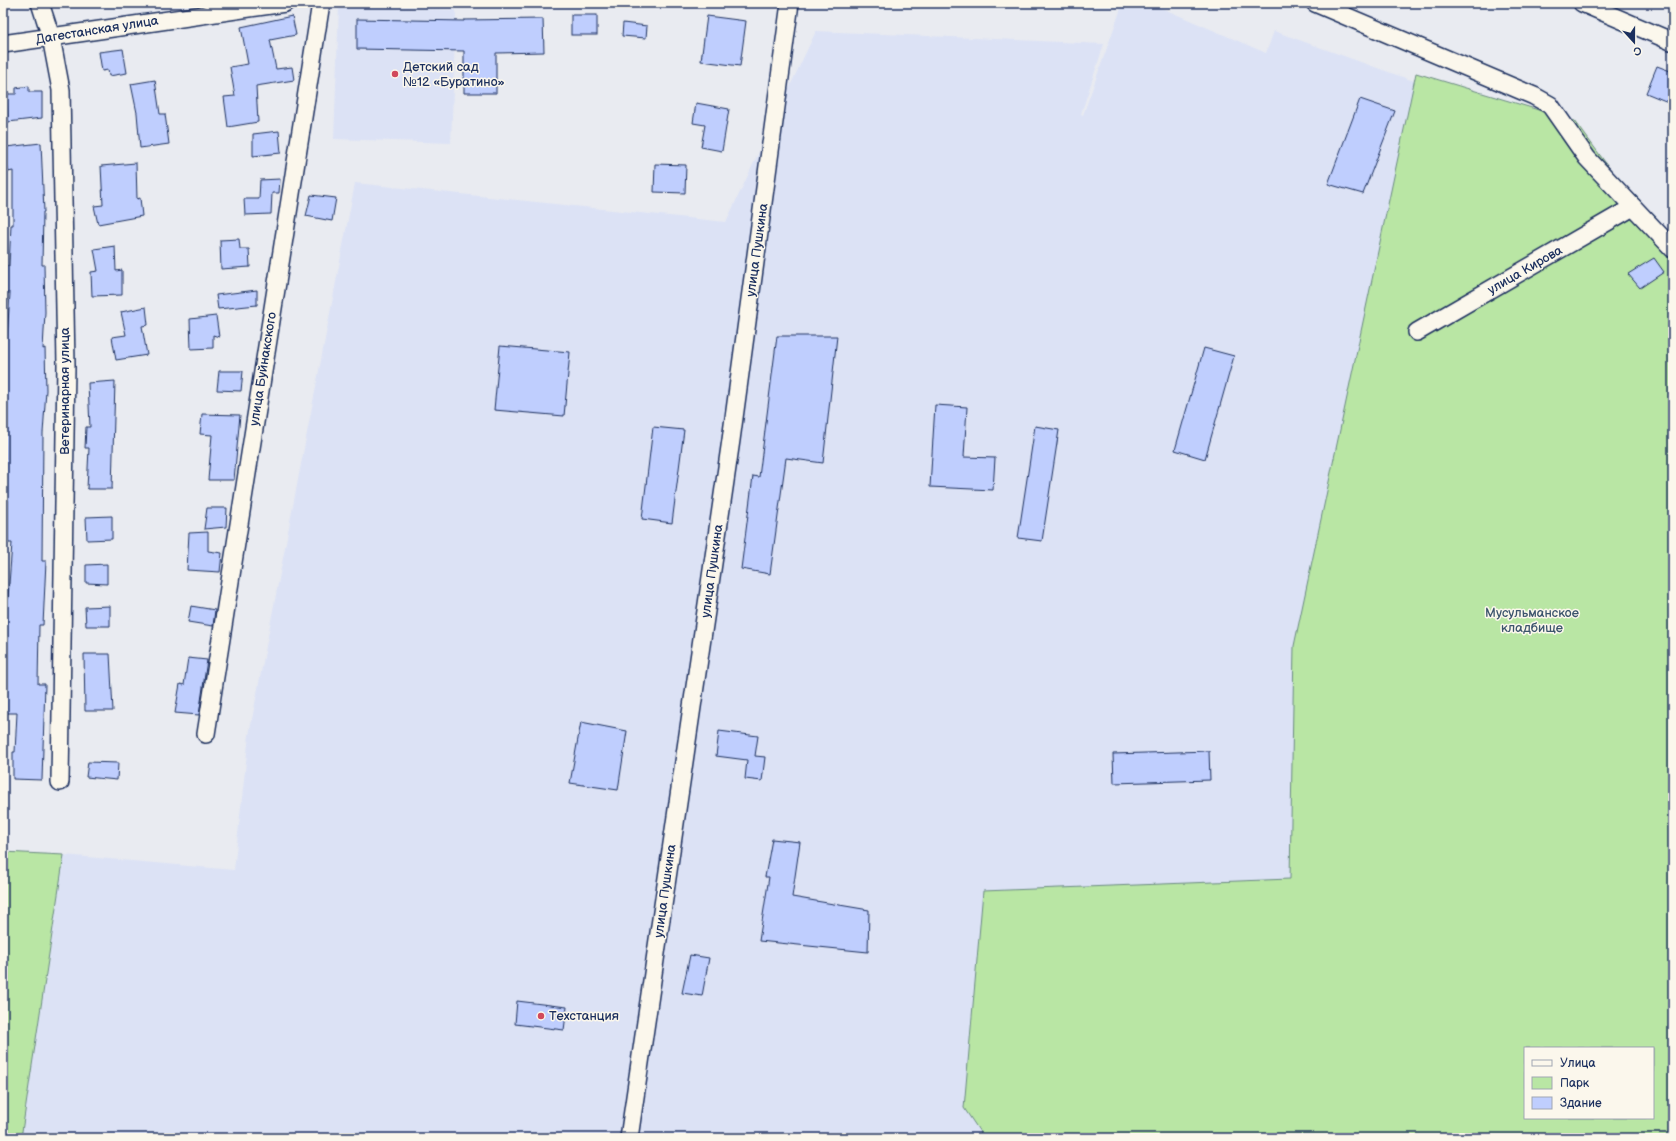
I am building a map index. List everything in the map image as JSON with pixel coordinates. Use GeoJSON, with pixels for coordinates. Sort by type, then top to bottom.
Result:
{"type":"FeatureCollection","features":[{"type":"Feature","properties":{"kind":"street","name":"Ветеринарная улица"},"geometry":{"type":"LineString","coordinates":[[40,3],[50,37],[61,90],[66,365],[60,782]]}},
{"type":"Feature","properties":{"kind":"street","name":"Дагестанская улица"},"geometry":{"type":"LineString","coordinates":[[3,44],[238,6],[285,3]]}},
{"type":"Feature","properties":{"kind":"street","name":"улица Буйнакского"},"geometry":{"type":"LineString","coordinates":[[206,734],[321,3]]}},
{"type":"Feature","properties":{"kind":"street","name":"улица Пушкина"},"geometry":{"type":"LineString","coordinates":[[629,1138],[730,448],[790,3]]}},
{"type":"Feature","properties":{"kind":"street"},"geometry":{"type":"LineString","coordinates":[[1315,3],[1534,96],[1550,105],[1586,158],[1673,249]]}},
{"type":"Feature","properties":{"kind":"street"},"geometry":{"type":"LineString","coordinates":[[1582,3],[1671,41],[1673,40]]}},
{"type":"Feature","properties":{"kind":"street","name":"улица Кирова"},"geometry":{"type":"LineString","coordinates":[[1417,332],[1633,207]]}},
{"type":"Feature","properties":{"kind":"shaded area"},"geometry":{"type":"Polygon","coordinates":[[[1123,3],[1150,3],[1266,53],[1274,31],[1422,84],[1312,885],[1012,1138],[21,1138],[64,855],[234,870],[249,735],[355,183],[726,222],[816,31],[1104,44],[1081,114],[1083,115],[1123,3]]]}},
{"type":"Feature","properties":{"kind":"shaded area","name":"Детский сад №12 «Буратино»"},"geometry":{"type":"Polygon","coordinates":[[[339,6],[456,10],[451,143],[334,139],[339,6]]]}},
{"type":"Feature","properties":{"kind":"green space","name":"Мусульманское кладбище"},"geometry":{"type":"Polygon","coordinates":[[[1416,73],[1575,121],[1673,255],[1673,1138],[984,1138],[964,1108],[983,891],[1290,879],[1294,646],[1416,73]]]}},
{"type":"Feature","properties":{"kind":"green space"},"geometry":{"type":"Polygon","coordinates":[[[3,852],[64,855],[21,1138],[3,1138],[3,852]]]}},
{"type":"Feature","properties":{"kind":"building"},"geometry":{"type":"Polygon","coordinates":[[[571,15],[597,15],[597,35],[571,35],[571,15]]]}},
{"type":"Feature","properties":{"kind":"building"},"geometry":{"type":"Polygon","coordinates":[[[292,16],[296,35],[270,40],[276,69],[292,67],[294,80],[256,86],[258,122],[228,127],[224,97],[235,96],[230,67],[248,64],[241,27],[292,16]]]}},
{"type":"Feature","properties":{"kind":"building"},"geometry":{"type":"Polygon","coordinates":[[[707,16],[746,21],[740,66],[701,61],[707,16]]]}},
{"type":"Feature","properties":{"kind":"building"},"geometry":{"type":"Polygon","coordinates":[[[357,19],[464,21],[543,19],[544,52],[496,53],[496,93],[464,93],[464,51],[357,49],[357,19]]]}},
{"type":"Feature","properties":{"kind":"building"},"geometry":{"type":"Polygon","coordinates":[[[623,23],[647,26],[646,38],[622,36],[623,23]]]}},
{"type":"Feature","properties":{"kind":"building"},"geometry":{"type":"Polygon","coordinates":[[[123,49],[127,73],[109,76],[108,70],[102,71],[99,52],[123,49]]]}},
{"type":"Feature","properties":{"kind":"building"},"geometry":{"type":"Polygon","coordinates":[[[1657,66],[1673,72],[1673,104],[1646,93],[1657,66]]]}},
{"type":"Feature","properties":{"kind":"building"},"geometry":{"type":"Polygon","coordinates":[[[155,80],[160,114],[165,114],[169,144],[140,148],[137,113],[131,84],[155,80]]]}},
{"type":"Feature","properties":{"kind":"building"},"geometry":{"type":"Polygon","coordinates":[[[29,86],[29,92],[42,92],[42,118],[8,122],[6,94],[16,94],[16,88],[29,86]]]}},
{"type":"Feature","properties":{"kind":"building"},"geometry":{"type":"Polygon","coordinates":[[[1360,99],[1395,111],[1363,194],[1328,184],[1360,99]]]}},
{"type":"Feature","properties":{"kind":"building"},"geometry":{"type":"Polygon","coordinates":[[[696,103],[729,109],[722,151],[701,147],[705,125],[693,123],[696,103]]]}},
{"type":"Feature","properties":{"kind":"building"},"geometry":{"type":"Polygon","coordinates":[[[279,131],[281,153],[253,156],[253,134],[279,131]]]}},
{"type":"Feature","properties":{"kind":"building"},"geometry":{"type":"Polygon","coordinates":[[[41,143],[44,212],[42,265],[44,265],[45,312],[43,349],[45,348],[46,390],[43,433],[42,561],[46,561],[43,625],[39,625],[38,684],[45,684],[42,780],[13,779],[13,752],[15,752],[17,713],[6,713],[4,670],[5,644],[7,644],[6,598],[8,598],[12,543],[8,543],[8,500],[6,500],[3,415],[3,338],[7,338],[10,293],[6,293],[6,266],[9,266],[11,225],[13,225],[13,171],[8,172],[6,147],[41,143]]]}},
{"type":"Feature","properties":{"kind":"building"},"geometry":{"type":"Polygon","coordinates":[[[136,163],[137,199],[140,198],[142,216],[98,224],[94,206],[103,205],[101,166],[136,163]]]}},
{"type":"Feature","properties":{"kind":"building"},"geometry":{"type":"Polygon","coordinates":[[[655,164],[686,165],[685,193],[654,192],[655,164]]]}},
{"type":"Feature","properties":{"kind":"building"},"geometry":{"type":"Polygon","coordinates":[[[280,179],[279,193],[272,193],[271,214],[245,215],[244,199],[259,199],[260,180],[280,179]]]}},
{"type":"Feature","properties":{"kind":"building"},"geometry":{"type":"Polygon","coordinates":[[[311,195],[336,198],[332,221],[306,216],[311,195]]]}},
{"type":"Feature","properties":{"kind":"building"},"geometry":{"type":"Polygon","coordinates":[[[239,239],[240,249],[249,249],[250,267],[221,269],[220,240],[239,239]]]}},
{"type":"Feature","properties":{"kind":"building"},"geometry":{"type":"Polygon","coordinates":[[[115,246],[116,271],[122,270],[122,295],[92,296],[91,272],[98,271],[94,249],[115,246]]]}},
{"type":"Feature","properties":{"kind":"building"},"geometry":{"type":"Polygon","coordinates":[[[1654,258],[1664,272],[1640,288],[1628,274],[1654,258]]]}},
{"type":"Feature","properties":{"kind":"building"},"geometry":{"type":"Polygon","coordinates":[[[257,290],[257,305],[218,309],[216,295],[257,290]]]}},
{"type":"Feature","properties":{"kind":"building"},"geometry":{"type":"Polygon","coordinates":[[[146,307],[148,325],[142,326],[147,355],[116,360],[112,337],[126,335],[121,312],[146,307]]]}},
{"type":"Feature","properties":{"kind":"building"},"geometry":{"type":"Polygon","coordinates":[[[216,316],[219,337],[213,335],[213,348],[191,349],[190,319],[216,316]]]}},
{"type":"Feature","properties":{"kind":"building"},"geometry":{"type":"Polygon","coordinates":[[[777,336],[837,336],[823,463],[786,458],[770,574],[741,569],[753,476],[759,477],[777,336]]]}},
{"type":"Feature","properties":{"kind":"building"},"geometry":{"type":"Polygon","coordinates":[[[500,346],[570,352],[564,416],[494,410],[500,346]]]}},
{"type":"Feature","properties":{"kind":"building"},"geometry":{"type":"Polygon","coordinates":[[[1204,348],[1234,356],[1205,459],[1175,450],[1204,348]]]}},
{"type":"Feature","properties":{"kind":"building"},"geometry":{"type":"Polygon","coordinates":[[[219,371],[243,371],[241,391],[217,390],[219,371]]]}},
{"type":"Feature","properties":{"kind":"building"},"geometry":{"type":"Polygon","coordinates":[[[115,381],[112,489],[87,489],[89,448],[85,448],[86,427],[90,427],[88,383],[115,381]]]}},
{"type":"Feature","properties":{"kind":"building"},"geometry":{"type":"Polygon","coordinates":[[[935,405],[967,407],[964,457],[995,458],[993,490],[930,487],[935,405]]]}},
{"type":"Feature","properties":{"kind":"building"},"geometry":{"type":"Polygon","coordinates":[[[202,414],[240,415],[234,480],[208,480],[212,435],[200,434],[202,414]]]}},
{"type":"Feature","properties":{"kind":"building"},"geometry":{"type":"Polygon","coordinates":[[[1035,426],[1059,430],[1042,541],[1018,538],[1035,426]]]}},
{"type":"Feature","properties":{"kind":"building"},"geometry":{"type":"Polygon","coordinates":[[[653,427],[684,430],[672,523],[642,519],[653,427]]]}},
{"type":"Feature","properties":{"kind":"building"},"geometry":{"type":"Polygon","coordinates":[[[207,508],[227,508],[226,527],[204,529],[207,508]]]}},
{"type":"Feature","properties":{"kind":"building"},"geometry":{"type":"Polygon","coordinates":[[[112,516],[112,539],[87,540],[86,517],[112,516]]]}},
{"type":"Feature","properties":{"kind":"building"},"geometry":{"type":"Polygon","coordinates":[[[208,532],[208,551],[222,553],[220,572],[187,570],[189,533],[208,532]]]}},
{"type":"Feature","properties":{"kind":"building"},"geometry":{"type":"Polygon","coordinates":[[[107,564],[107,584],[86,583],[86,565],[107,564]]]}},
{"type":"Feature","properties":{"kind":"building"},"geometry":{"type":"Polygon","coordinates":[[[110,606],[110,626],[86,626],[85,607],[110,606]]]}},
{"type":"Feature","properties":{"kind":"building"},"geometry":{"type":"Polygon","coordinates":[[[191,606],[215,610],[213,626],[188,622],[191,606]]]}},
{"type":"Feature","properties":{"kind":"building"},"geometry":{"type":"Polygon","coordinates":[[[84,654],[110,654],[113,711],[85,711],[84,654]]]}},
{"type":"Feature","properties":{"kind":"building"},"geometry":{"type":"Polygon","coordinates":[[[188,658],[207,660],[199,715],[175,713],[180,684],[184,685],[188,658]]]}},
{"type":"Feature","properties":{"kind":"building"},"geometry":{"type":"Polygon","coordinates":[[[581,722],[627,731],[618,790],[570,783],[581,722]]]}},
{"type":"Feature","properties":{"kind":"building"},"geometry":{"type":"Polygon","coordinates":[[[719,731],[758,736],[755,756],[765,757],[762,781],[745,779],[747,760],[716,756],[719,731]]]}},
{"type":"Feature","properties":{"kind":"building"},"geometry":{"type":"Polygon","coordinates":[[[1209,751],[1210,780],[1114,783],[1113,754],[1209,751]]]}},
{"type":"Feature","properties":{"kind":"building"},"geometry":{"type":"Polygon","coordinates":[[[88,762],[118,763],[117,780],[86,777],[88,762]]]}},
{"type":"Feature","properties":{"kind":"building"},"geometry":{"type":"Polygon","coordinates":[[[772,839],[800,842],[792,897],[869,910],[868,952],[759,941],[769,877],[765,877],[772,839]]]}},
{"type":"Feature","properties":{"kind":"building"},"geometry":{"type":"Polygon","coordinates":[[[690,955],[709,958],[702,996],[682,993],[690,955]]]}},
{"type":"Feature","properties":{"kind":"building","name":"Техстанция"},"geometry":{"type":"Polygon","coordinates":[[[517,1001],[567,1007],[564,1030],[515,1024],[517,1001]]]}},
{"type":"Feature","properties":{"kind":"place","name":"Детский сад №12 «Буратино»"},"geometry":{"type":"Point","coordinates":[395,74]}},
{"type":"Feature","properties":{"kind":"place","name":"Техстанция"},"geometry":{"type":"Point","coordinates":[541,1016]}}]}
